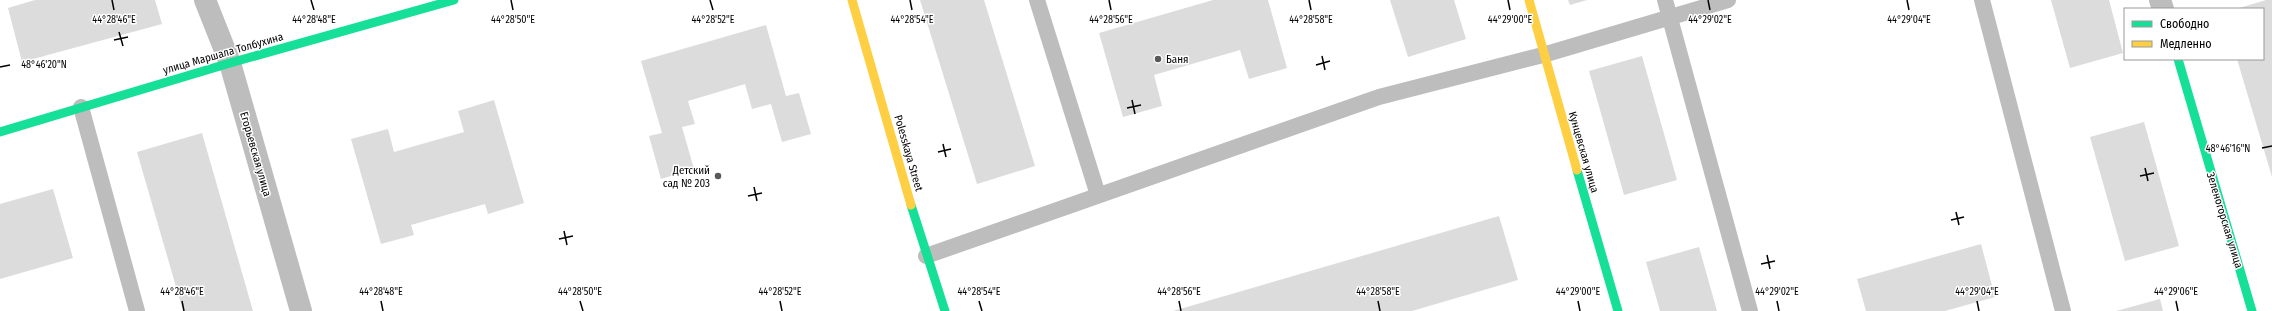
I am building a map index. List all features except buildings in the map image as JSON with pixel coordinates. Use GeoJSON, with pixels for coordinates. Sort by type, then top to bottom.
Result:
{"type":"FeatureCollection","features":[{"type":"Feature","properties":{"kind":"street","name":"Егорьевская улица"},"geometry":{"type":"LineString","coordinates":[[204,0],[230,63],[301,311]]}},
{"type":"Feature","properties":{"kind":"street","name":"улица Маршала Толбухина"},"geometry":{"type":"LineString","coordinates":[[0,132],[230,63],[454,0]]}},
{"type":"Feature","properties":{"kind":"street","name":"Polesskaya Street"},"geometry":{"type":"LineString","coordinates":[[852,0],[926,256],[945,311]]}},
{"type":"Feature","properties":{"kind":"street","name":"Кунцевская улица"},"geometry":{"type":"LineString","coordinates":[[1529,0],[1543,55],[1618,311]]}},
{"type":"Feature","properties":{"kind":"street","name":"Зеленогорская улица"},"geometry":{"type":"LineString","coordinates":[[2178,60],[2252,311]]}},
{"type":"Feature","properties":{"kind":"lane"},"geometry":{"type":"LineString","coordinates":[[1037,0],[1098,195]]}},
{"type":"Feature","properties":{"kind":"lane"},"geometry":{"type":"LineString","coordinates":[[1665,0],[1750,311]]}},
{"type":"Feature","properties":{"kind":"lane"},"geometry":{"type":"LineString","coordinates":[[926,256],[1379,97],[1543,55],[1728,0]]}},
{"type":"Feature","properties":{"kind":"lane"},"geometry":{"type":"LineString","coordinates":[[1982,0],[2062,311]]}},
{"type":"Feature","properties":{"kind":"lane"},"geometry":{"type":"LineString","coordinates":[[81,107],[137,311]]}},
{"type":"Feature","properties":{"kind":"traffic: fast"},"geometry":{"type":"LineString","coordinates":[[0,132],[230,63],[454,0]]}},
{"type":"Feature","properties":{"kind":"traffic: fast"},"geometry":{"type":"LineString","coordinates":[[2178,60],[2252,311]]}},
{"type":"Feature","properties":{"kind":"traffic: fast"},"geometry":{"type":"LineString","coordinates":[[1577,170],[1618,311]]}},
{"type":"Feature","properties":{"kind":"traffic: fast"},"geometry":{"type":"LineString","coordinates":[[911,205],[945,311]]}},
{"type":"Feature","properties":{"kind":"traffic: slow"},"geometry":{"type":"LineString","coordinates":[[852,0],[911,205]]}},
{"type":"Feature","properties":{"kind":"traffic: slow"},"geometry":{"type":"LineString","coordinates":[[1529,0],[1577,170]]}},
{"type":"Feature","properties":{"kind":"place","name":"Баня"},"geometry":{"type":"Point","coordinates":[1158,59]}},
{"type":"Feature","properties":{"kind":"place","name":"Детский сад № 203"},"geometry":{"type":"Point","coordinates":[718,176]}}]}
